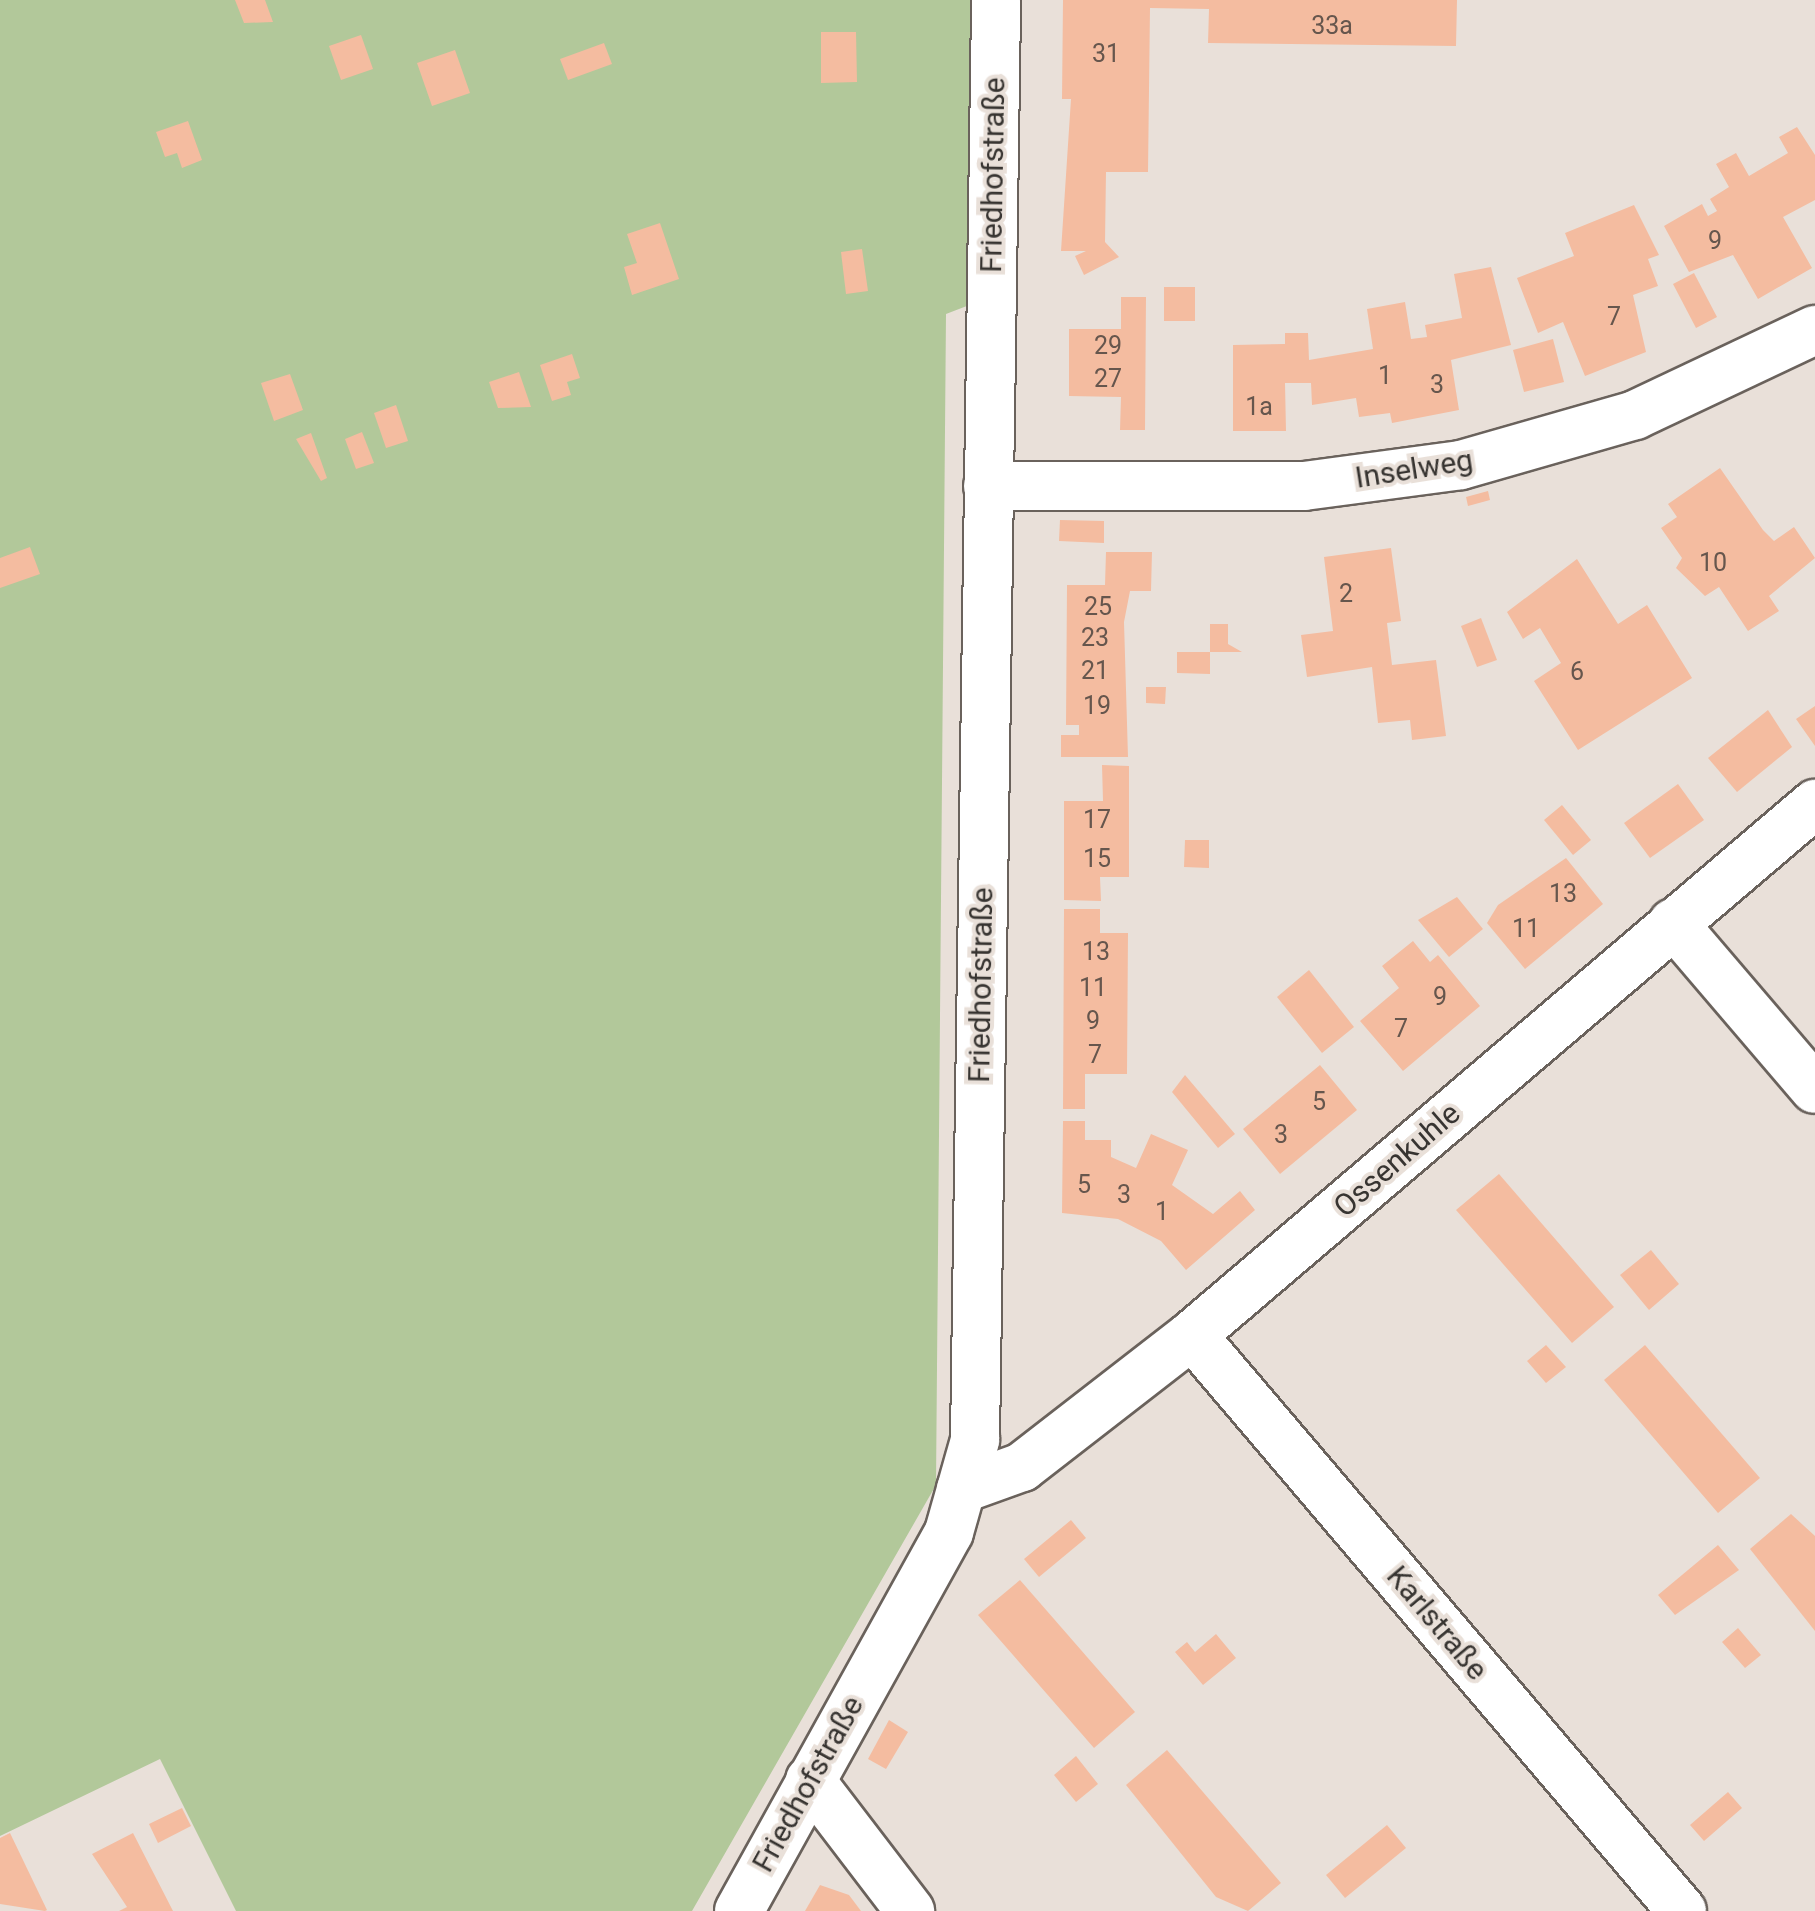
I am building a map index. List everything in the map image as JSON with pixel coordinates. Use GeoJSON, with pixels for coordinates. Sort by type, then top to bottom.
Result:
{"type":"FeatureCollection","features":[{"type":"Feature","properties":{"kind":"street","name":"Friedhofstraße"},"geometry":{"type":"LineString","coordinates":[[739,1911],[949,1532],[975,1440],[996,0]]}},
{"type":"Feature","properties":{"kind":"street","name":"Inselweg"},"geometry":{"type":"LineString","coordinates":[[988,486],[1304,486],[1462,464],[1635,415],[1815,330]]}},
{"type":"Feature","properties":{"kind":"street","name":"Ossenkuhle"},"geometry":{"type":"LineString","coordinates":[[961,1490],[1022,1468],[1192,1335],[1815,804]]}},
{"type":"Feature","properties":{"kind":"street"},"geometry":{"type":"LineString","coordinates":[[1673,923],[1815,1089]]}},
{"type":"Feature","properties":{"kind":"street","name":"Karlstraße"},"geometry":{"type":"LineString","coordinates":[[1192,1335],[1682,1911]]}},
{"type":"Feature","properties":{"kind":"street"},"geometry":{"type":"LineString","coordinates":[[810,1780],[910,1911]]}},
{"type":"Feature","properties":{"kind":"green space"},"geometry":{"type":"Polygon","coordinates":[[[0,0],[977,0],[972,304],[946,314],[936,1485],[692,1911],[236,1911],[160,1759],[0,1836],[0,0]]]}},
{"type":"Feature","properties":{"kind":"building"},"geometry":{"type":"Polygon","coordinates":[[[235,0],[265,0],[273,22],[244,23],[235,0]]]}},
{"type":"Feature","properties":{"kind":"building"},"geometry":{"type":"Polygon","coordinates":[[[1063,0],[1457,0],[1456,46],[1208,43],[1209,9],[1150,8],[1148,172],[1106,172],[1105,242],[1119,257],[1084,275],[1075,256],[1086,251],[1061,251],[1071,99],[1062,99],[1063,0]]]}},
{"type":"Feature","properties":{"kind":"building"},"geometry":{"type":"Polygon","coordinates":[[[821,32],[856,32],[857,82],[821,83],[821,32]]]}},
{"type":"Feature","properties":{"kind":"building"},"geometry":{"type":"Polygon","coordinates":[[[361,35],[373,69],[341,80],[329,46],[361,35]]]}},
{"type":"Feature","properties":{"kind":"building"},"geometry":{"type":"Polygon","coordinates":[[[604,43],[612,64],[568,80],[560,59],[604,43]]]}},
{"type":"Feature","properties":{"kind":"building"},"geometry":{"type":"Polygon","coordinates":[[[455,50],[470,93],[432,106],[417,63],[455,50]]]}},
{"type":"Feature","properties":{"kind":"building"},"geometry":{"type":"Polygon","coordinates":[[[188,121],[202,160],[182,168],[177,153],[165,157],[156,132],[188,121]]]}},
{"type":"Feature","properties":{"kind":"building"},"geometry":{"type":"Polygon","coordinates":[[[1797,127],[1815,155],[1815,200],[1783,217],[1812,268],[1758,299],[1733,255],[1689,272],[1664,226],[1702,204],[1708,216],[1717,211],[1710,199],[1729,187],[1716,164],[1736,153],[1749,176],[1788,153],[1779,137],[1797,127]]]}},
{"type":"Feature","properties":{"kind":"building"},"geometry":{"type":"Polygon","coordinates":[[[1634,205],[1659,255],[1648,259],[1658,286],[1633,295],[1646,352],[1585,376],[1563,322],[1538,333],[1517,278],[1574,256],[1565,233],[1634,205]]]}},
{"type":"Feature","properties":{"kind":"building"},"geometry":{"type":"Polygon","coordinates":[[[660,223],[679,279],[632,295],[624,267],[637,263],[627,234],[660,223]]]}},
{"type":"Feature","properties":{"kind":"building"},"geometry":{"type":"Polygon","coordinates":[[[862,249],[868,291],[846,294],[841,252],[862,249]]]}},
{"type":"Feature","properties":{"kind":"building"},"geometry":{"type":"Polygon","coordinates":[[[1491,267],[1511,345],[1451,360],[1459,410],[1392,423],[1390,413],[1359,417],[1356,398],[1312,405],[1311,383],[1285,383],[1286,431],[1233,431],[1233,345],[1285,344],[1285,333],[1308,333],[1309,360],[1373,349],[1367,309],[1405,302],[1411,339],[1427,337],[1425,325],[1462,318],[1454,274],[1491,267]]]}},
{"type":"Feature","properties":{"kind":"building"},"geometry":{"type":"Polygon","coordinates":[[[1694,273],[1717,317],[1696,328],[1673,284],[1694,273]]]}},
{"type":"Feature","properties":{"kind":"building"},"geometry":{"type":"Polygon","coordinates":[[[1164,287],[1195,287],[1195,321],[1164,321],[1164,287]]]}},
{"type":"Feature","properties":{"kind":"building"},"geometry":{"type":"Polygon","coordinates":[[[1121,297],[1146,297],[1145,430],[1120,430],[1121,397],[1069,396],[1069,329],[1121,329],[1121,297]]]}},
{"type":"Feature","properties":{"kind":"building"},"geometry":{"type":"Polygon","coordinates":[[[1553,339],[1564,382],[1524,392],[1513,350],[1553,339]]]}},
{"type":"Feature","properties":{"kind":"building"},"geometry":{"type":"Polygon","coordinates":[[[572,354],[580,378],[567,382],[571,395],[552,401],[540,365],[572,354]]]}},
{"type":"Feature","properties":{"kind":"building"},"geometry":{"type":"Polygon","coordinates":[[[519,372],[531,407],[498,408],[489,382],[519,372]]]}},
{"type":"Feature","properties":{"kind":"building"},"geometry":{"type":"Polygon","coordinates":[[[290,374],[303,410],[274,421],[261,383],[290,374]]]}},
{"type":"Feature","properties":{"kind":"building"},"geometry":{"type":"Polygon","coordinates":[[[396,405],[408,441],[386,448],[374,413],[396,405]]]}},
{"type":"Feature","properties":{"kind":"building"},"geometry":{"type":"Polygon","coordinates":[[[362,432],[374,463],[356,469],[345,439],[362,432]]]}},
{"type":"Feature","properties":{"kind":"building"},"geometry":{"type":"Polygon","coordinates":[[[311,433],[327,478],[321,481],[296,439],[311,433]]]}},
{"type":"Feature","properties":{"kind":"building"},"geometry":{"type":"Polygon","coordinates":[[[1720,468],[1774,541],[1794,527],[1815,558],[1769,596],[1779,611],[1748,631],[1719,587],[1705,596],[1676,568],[1682,558],[1661,528],[1677,517],[1668,504],[1720,468]]]}},
{"type":"Feature","properties":{"kind":"building"},"geometry":{"type":"Polygon","coordinates":[[[1488,491],[1490,500],[1468,506],[1466,497],[1488,491]]]}},
{"type":"Feature","properties":{"kind":"building"},"geometry":{"type":"Polygon","coordinates":[[[1060,520],[1104,521],[1104,543],[1059,541],[1060,520]]]}},
{"type":"Feature","properties":{"kind":"building"},"geometry":{"type":"Polygon","coordinates":[[[30,547],[40,574],[0,588],[0,558],[30,547]]]}},
{"type":"Feature","properties":{"kind":"building"},"geometry":{"type":"Polygon","coordinates":[[[1391,548],[1401,621],[1387,623],[1392,665],[1436,660],[1446,736],[1412,740],[1410,720],[1378,723],[1372,667],[1307,677],[1301,635],[1333,631],[1324,557],[1391,548]]]}},
{"type":"Feature","properties":{"kind":"building"},"geometry":{"type":"Polygon","coordinates":[[[1106,552],[1152,552],[1151,591],[1130,591],[1124,622],[1128,757],[1061,757],[1061,735],[1079,735],[1079,725],[1066,725],[1067,585],[1105,585],[1106,552]]]}},
{"type":"Feature","properties":{"kind":"building"},"geometry":{"type":"Polygon","coordinates":[[[1577,559],[1618,624],[1647,605],[1692,678],[1578,750],[1534,681],[1561,663],[1540,628],[1523,639],[1507,612],[1577,559]]]}},
{"type":"Feature","properties":{"kind":"building"},"geometry":{"type":"Polygon","coordinates":[[[1481,618],[1497,660],[1477,667],[1461,626],[1481,618]]]}},
{"type":"Feature","properties":{"kind":"building"},"geometry":{"type":"Polygon","coordinates":[[[1210,624],[1228,624],[1228,644],[1242,652],[1210,652],[1210,624]]]}},
{"type":"Feature","properties":{"kind":"building"},"geometry":{"type":"Polygon","coordinates":[[[1177,652],[1210,652],[1210,674],[1177,673],[1177,652]]]}},
{"type":"Feature","properties":{"kind":"building"},"geometry":{"type":"Polygon","coordinates":[[[1146,687],[1166,687],[1165,704],[1146,703],[1146,687]]]}},
{"type":"Feature","properties":{"kind":"building"},"geometry":{"type":"Polygon","coordinates":[[[1815,706],[1815,746],[1796,719],[1815,706]]]}},
{"type":"Feature","properties":{"kind":"building"},"geometry":{"type":"Polygon","coordinates":[[[1768,710],[1792,747],[1737,792],[1708,758],[1768,710]]]}},
{"type":"Feature","properties":{"kind":"building"},"geometry":{"type":"Polygon","coordinates":[[[1102,765],[1129,766],[1129,877],[1100,877],[1101,901],[1064,900],[1064,801],[1103,801],[1102,765]]]}},
{"type":"Feature","properties":{"kind":"building"},"geometry":{"type":"Polygon","coordinates":[[[1678,784],[1704,820],[1650,858],[1624,823],[1678,784]]]}},
{"type":"Feature","properties":{"kind":"building"},"geometry":{"type":"Polygon","coordinates":[[[1562,805],[1591,840],[1573,855],[1544,820],[1562,805]]]}},
{"type":"Feature","properties":{"kind":"building"},"geometry":{"type":"Polygon","coordinates":[[[1185,840],[1209,840],[1209,868],[1184,867],[1185,840]]]}},
{"type":"Feature","properties":{"kind":"building"},"geometry":{"type":"Polygon","coordinates":[[[1566,858],[1603,904],[1525,969],[1487,923],[1498,905],[1566,858]]]}},
{"type":"Feature","properties":{"kind":"building"},"geometry":{"type":"Polygon","coordinates":[[[1457,897],[1483,929],[1449,957],[1418,920],[1457,897]]]}},
{"type":"Feature","properties":{"kind":"building"},"geometry":{"type":"Polygon","coordinates":[[[1064,909],[1100,909],[1100,933],[1128,933],[1127,1074],[1085,1074],[1085,1109],[1063,1109],[1064,909]]]}},
{"type":"Feature","properties":{"kind":"building"},"geometry":{"type":"Polygon","coordinates":[[[1413,941],[1430,962],[1438,955],[1480,1006],[1403,1071],[1360,1021],[1399,988],[1382,966],[1413,941]]]}},
{"type":"Feature","properties":{"kind":"building"},"geometry":{"type":"Polygon","coordinates":[[[1309,970],[1354,1027],[1322,1053],[1277,997],[1309,970]]]}},
{"type":"Feature","properties":{"kind":"building"},"geometry":{"type":"Polygon","coordinates":[[[1320,1065],[1357,1110],[1280,1174],[1243,1129],[1320,1065]]]}},
{"type":"Feature","properties":{"kind":"building"},"geometry":{"type":"Polygon","coordinates":[[[1185,1075],[1235,1134],[1218,1148],[1172,1092],[1185,1075]]]}},
{"type":"Feature","properties":{"kind":"building"},"geometry":{"type":"Polygon","coordinates":[[[1063,1121],[1085,1121],[1085,1140],[1111,1140],[1111,1157],[1136,1168],[1151,1134],[1188,1150],[1172,1185],[1213,1214],[1240,1191],[1255,1210],[1186,1270],[1161,1241],[1118,1219],[1062,1213],[1063,1121]]]}},
{"type":"Feature","properties":{"kind":"building"},"geometry":{"type":"Polygon","coordinates":[[[1499,1174],[1614,1307],[1572,1343],[1456,1210],[1499,1174]]]}},
{"type":"Feature","properties":{"kind":"building"},"geometry":{"type":"Polygon","coordinates":[[[1651,1250],[1679,1284],[1649,1310],[1620,1275],[1651,1250]]]}},
{"type":"Feature","properties":{"kind":"building"},"geometry":{"type":"Polygon","coordinates":[[[1546,1345],[1566,1367],[1546,1383],[1527,1361],[1546,1345]]]}},
{"type":"Feature","properties":{"kind":"building"},"geometry":{"type":"Polygon","coordinates":[[[1645,1345],[1760,1478],[1718,1513],[1604,1380],[1645,1345]]]}},
{"type":"Feature","properties":{"kind":"building"},"geometry":{"type":"Polygon","coordinates":[[[1791,1514],[1815,1536],[1815,1631],[1750,1549],[1791,1514]]]}},
{"type":"Feature","properties":{"kind":"building"},"geometry":{"type":"Polygon","coordinates":[[[1071,1520],[1086,1538],[1039,1577],[1024,1559],[1071,1520]]]}},
{"type":"Feature","properties":{"kind":"building"},"geometry":{"type":"Polygon","coordinates":[[[1718,1545],[1739,1570],[1675,1615],[1658,1595],[1718,1545]]]}},
{"type":"Feature","properties":{"kind":"building"},"geometry":{"type":"Polygon","coordinates":[[[1020,1580],[1135,1712],[1094,1748],[978,1615],[1020,1580]]]}},
{"type":"Feature","properties":{"kind":"building"},"geometry":{"type":"Polygon","coordinates":[[[1738,1628],[1761,1655],[1745,1668],[1722,1642],[1738,1628]]]}},
{"type":"Feature","properties":{"kind":"building"},"geometry":{"type":"Polygon","coordinates":[[[1216,1634],[1236,1658],[1203,1685],[1175,1652],[1187,1642],[1195,1652],[1216,1634]]]}},
{"type":"Feature","properties":{"kind":"building"},"geometry":{"type":"Polygon","coordinates":[[[889,1720],[908,1732],[886,1769],[868,1759],[889,1720]]]}},
{"type":"Feature","properties":{"kind":"building"},"geometry":{"type":"Polygon","coordinates":[[[1167,1750],[1281,1883],[1248,1911],[1216,1897],[1126,1785],[1167,1750]]]}},
{"type":"Feature","properties":{"kind":"building"},"geometry":{"type":"Polygon","coordinates":[[[1076,1756],[1098,1784],[1076,1802],[1054,1775],[1076,1756]]]}},
{"type":"Feature","properties":{"kind":"building"},"geometry":{"type":"Polygon","coordinates":[[[1728,1792],[1742,1808],[1704,1841],[1690,1825],[1728,1792]]]}},
{"type":"Feature","properties":{"kind":"building"},"geometry":{"type":"Polygon","coordinates":[[[182,1808],[191,1826],[158,1843],[149,1824],[182,1808]]]}},
{"type":"Feature","properties":{"kind":"building"},"geometry":{"type":"Polygon","coordinates":[[[1387,1825],[1406,1848],[1345,1898],[1326,1875],[1387,1825]]]}},
{"type":"Feature","properties":{"kind":"building"},"geometry":{"type":"Polygon","coordinates":[[[10,1833],[45,1911],[0,1904],[0,1838],[10,1833]]]}},
{"type":"Feature","properties":{"kind":"building"},"geometry":{"type":"Polygon","coordinates":[[[133,1833],[173,1911],[119,1911],[127,1907],[92,1854],[133,1833]]]}},
{"type":"Feature","properties":{"kind":"building"},"geometry":{"type":"Polygon","coordinates":[[[820,1885],[849,1895],[861,1911],[805,1911],[820,1885]]]}}]}
